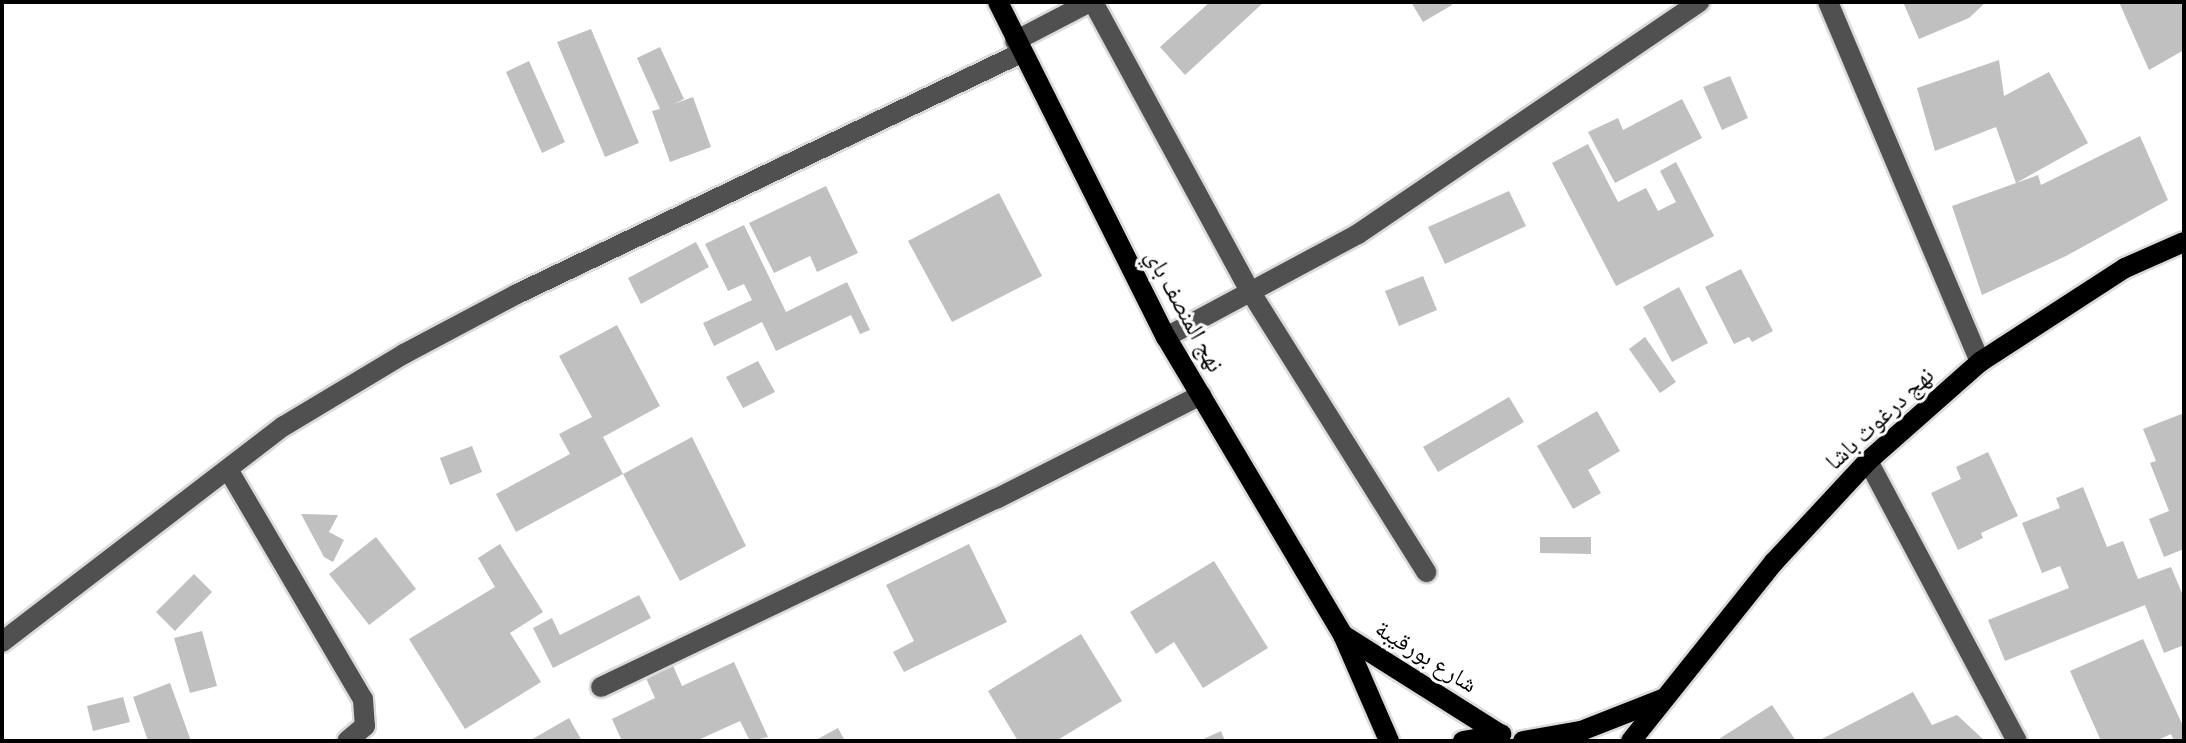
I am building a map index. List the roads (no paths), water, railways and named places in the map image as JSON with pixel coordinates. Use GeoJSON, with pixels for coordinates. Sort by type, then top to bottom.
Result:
{"type":"FeatureCollection","features":[{"type":"Feature","properties":{"kind":"main road","name":"نهج المنصف باي"},"geometry":{"type":"LineString","coordinates":[[998,2],[1166,337],[1343,635]]}},
{"type":"Feature","properties":{"kind":"main road","name":"نهج درغوث باشا"},"geometry":{"type":"LineString","coordinates":[[1631,741],[1774,562],[1868,461],[1980,362],[2125,268],[2184,242]]}},
{"type":"Feature","properties":{"kind":"main road","name":"شارع بورقيبة"},"geometry":{"type":"LineString","coordinates":[[1343,635],[1498,733],[1523,741]]}},
{"type":"Feature","properties":{"kind":"main road","name":"شارع بورقيبة"},"geometry":{"type":"LineString","coordinates":[[1343,635],[1389,741]]}},
{"type":"Feature","properties":{"kind":"main road","name":"نهج درغوث باشا"},"geometry":{"type":"LineString","coordinates":[[1523,741],[1581,731],[1665,698]]}},
{"type":"Feature","properties":{"kind":"main road"},"geometry":{"type":"LineString","coordinates":[[1463,741],[1498,733]]}},
{"type":"Feature","properties":{"kind":"street"},"geometry":{"type":"LineString","coordinates":[[2,642],[284,426],[404,354],[517,294],[1018,47],[1092,2],[1250,291],[1426,572]]}},
{"type":"Feature","properties":{"kind":"street"},"geometry":{"type":"LineString","coordinates":[[1166,337],[1358,234],[1700,2]]}},
{"type":"Feature","properties":{"kind":"street"},"geometry":{"type":"LineString","coordinates":[[1828,2],[1980,362]]}},
{"type":"Feature","properties":{"kind":"street"},"geometry":{"type":"LineString","coordinates":[[601,687],[996,499],[1201,395]]}},
{"type":"Feature","properties":{"kind":"street"},"geometry":{"type":"LineString","coordinates":[[1868,461],[2017,741]]}},
{"type":"Feature","properties":{"kind":"street"},"geometry":{"type":"LineString","coordinates":[[229,471],[363,699],[365,726],[347,741]]}}]}
